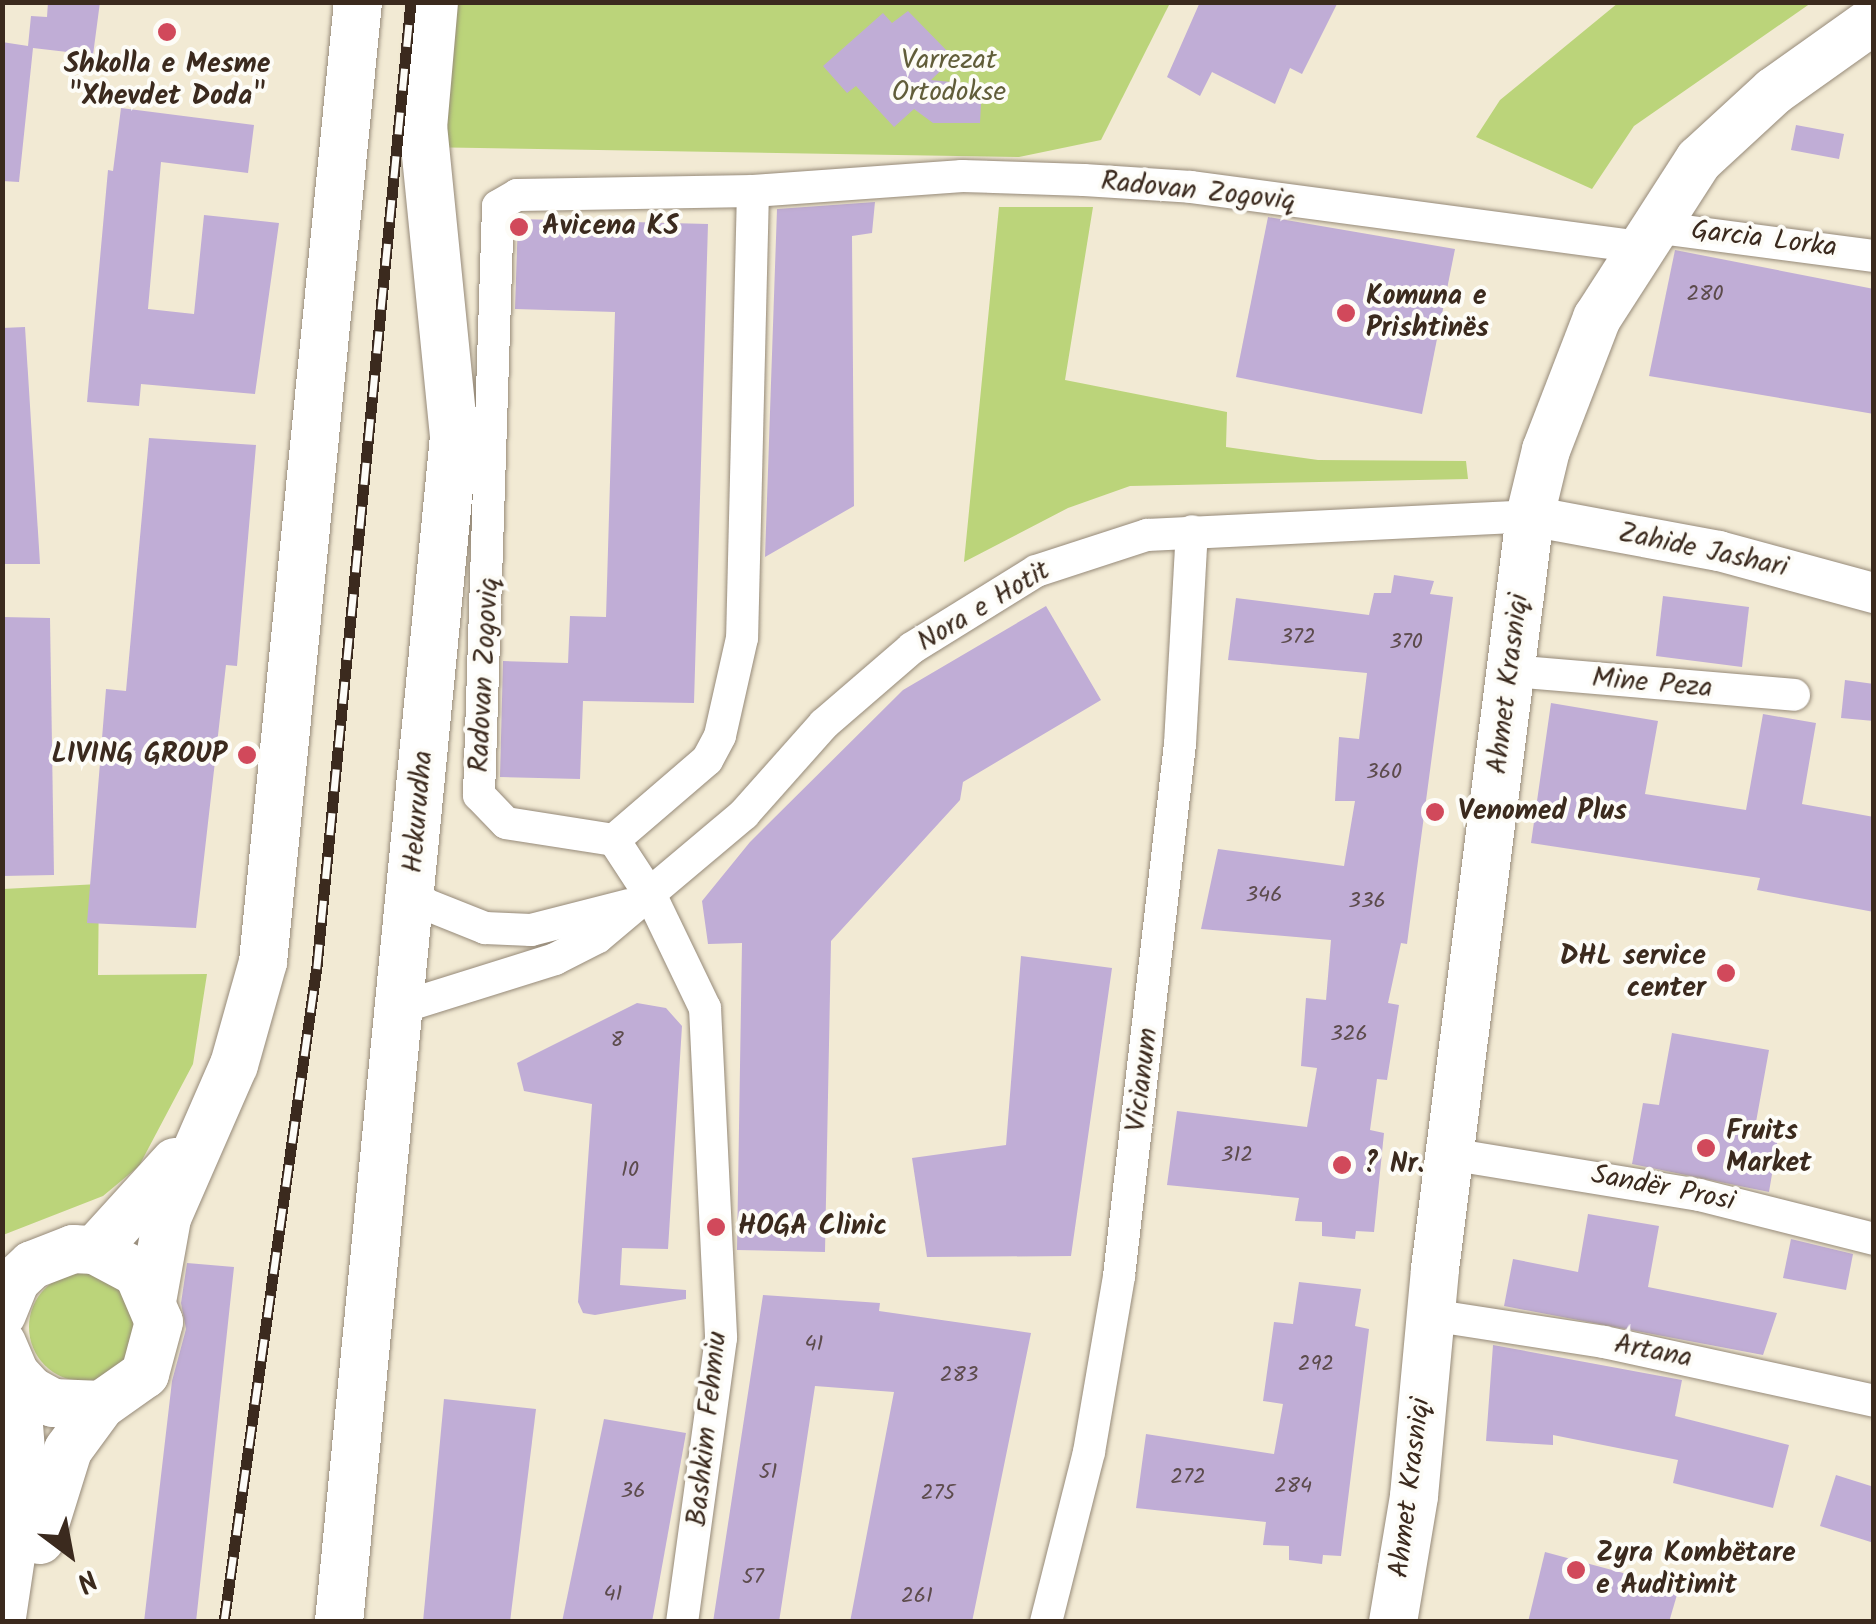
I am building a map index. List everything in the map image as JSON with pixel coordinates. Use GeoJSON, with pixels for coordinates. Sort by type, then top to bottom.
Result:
{"type":"FeatureCollection","features":[{"type":"Feature","properties":{"kind":"main road"},"geometry":{"type":"LineString","coordinates":[[152,1296],[167,1218],[252,1014],[264,962],[358,2]]}},
{"type":"Feature","properties":{"kind":"main road","name":"Hekurudha"},"geometry":{"type":"LineString","coordinates":[[339,1622],[454,436],[423,128],[434,2]]}},
{"type":"Feature","properties":{"kind":"main road","name":"Ahmet Krasniqi"},"geometry":{"type":"LineString","coordinates":[[1393,1622],[1414,1496],[1449,1154],[1530,516],[1567,385],[1647,237],[1727,129],[1874,20]]}},
{"type":"Feature","properties":{"kind":"main road","name":"Ahmet Krasniqi"},"geometry":{"type":"LineString","coordinates":[[1803,72],[1874,46]]}},
{"type":"Feature","properties":{"kind":"main road"},"geometry":{"type":"LineString","coordinates":[[95,1250],[164,1178],[211,1109]]}},
{"type":"Feature","properties":{"kind":"main road"},"geometry":{"type":"LineString","coordinates":[[2,1314],[16,1280],[17,1266],[73,1249],[95,1250],[138,1273],[152,1296],[159,1322],[145,1374],[101,1405],[54,1480],[20,1622]]}},
{"type":"Feature","properties":{"kind":"main road"},"geometry":{"type":"LineString","coordinates":[[6,1355],[53,1403],[101,1405]]}},
{"type":"Feature","properties":{"kind":"main road"},"geometry":{"type":"LineString","coordinates":[[2,1617],[23,1476],[6,1355]]}},
{"type":"Feature","properties":{"kind":"street","name":"Radovan Zogoviq"},"geometry":{"type":"LineString","coordinates":[[614,840],[506,823],[479,794],[498,206],[538,190],[752,190],[962,176],[1190,187],[1647,237]]}},
{"type":"Feature","properties":{"kind":"street"},"geometry":{"type":"LineString","coordinates":[[614,840],[707,760],[720,736],[742,638],[752,190]]}},
{"type":"Feature","properties":{"kind":"street","name":"Garcia Lorka"},"geometry":{"type":"LineString","coordinates":[[1647,237],[1874,256]]}},
{"type":"Feature","properties":{"kind":"street","name":"Nora e Hotit"},"geometry":{"type":"LineString","coordinates":[[399,1008],[555,959],[652,898],[744,814],[824,724],[912,648],[1036,571],[1112,542],[1192,531],[1530,516]]}},
{"type":"Feature","properties":{"kind":"street","name":"Zahide Jashari"},"geometry":{"type":"LineString","coordinates":[[1530,516],[1719,550],[1874,593]]}},
{"type":"Feature","properties":{"kind":"street","name":"Vicianum"},"geometry":{"type":"LineString","coordinates":[[1046,1622],[1089,1452],[1119,1276],[1178,764],[1192,531]]}},
{"type":"Feature","properties":{"kind":"street","name":"Mine Peza"},"geometry":{"type":"LineString","coordinates":[[1511,670],[1794,695]]}},
{"type":"Feature","properties":{"kind":"street","name":"Bashkim Fehmiu"},"geometry":{"type":"LineString","coordinates":[[614,840],[652,898],[705,1008],[721,1338],[682,1622]]}},
{"type":"Feature","properties":{"kind":"street","name":"Nora e Hotit"},"geometry":{"type":"LineString","coordinates":[[412,889],[454,918],[531,930],[652,898]]}},
{"type":"Feature","properties":{"kind":"street","name":"Sandër Prosi"},"geometry":{"type":"LineString","coordinates":[[1449,1154],[1682,1192],[1874,1239]]}},
{"type":"Feature","properties":{"kind":"street","name":"Artana"},"geometry":{"type":"LineString","coordinates":[[1430,1315],[1604,1342],[1874,1401]]}},
{"type":"Feature","properties":{"kind":"green space","name":"Varrezat Ortodokse"},"geometry":{"type":"Polygon","coordinates":[[[434,3],[1170,3],[1101,140],[1019,157],[419,147],[434,3]]]}},
{"type":"Feature","properties":{"kind":"green space"},"geometry":{"type":"Polygon","coordinates":[[[1618,3],[1811,3],[1634,126],[1592,189],[1476,137],[1500,100],[1618,3]]]}},
{"type":"Feature","properties":{"kind":"green space"},"geometry":{"type":"Polygon","coordinates":[[[999,207],[1093,207],[1065,380],[1227,412],[1226,447],[1318,460],[1466,461],[1468,479],[1130,486],[1068,508],[964,562],[999,207]]]}},
{"type":"Feature","properties":{"kind":"green space"},"geometry":{"type":"Polygon","coordinates":[[[99,884],[98,975],[207,974],[193,1064],[139,1166],[103,1196],[3,1235],[3,889],[99,884]]]}},
{"type":"Feature","properties":{"kind":"green space"},"geometry":{"type":"Polygon","coordinates":[[[83,1273],[104,1277],[121,1289],[133,1306],[137,1327],[133,1348],[121,1365],[104,1377],[83,1381],[62,1377],[45,1365],[33,1348],[29,1327],[33,1306],[45,1289],[62,1277],[83,1273]]]}},
{"type":"Feature","properties":{"kind":"building"},"geometry":{"type":"Polygon","coordinates":[[[48,2],[100,2],[93,55],[33,48],[19,182],[2,181],[2,42],[28,46],[31,16],[47,17],[48,2]]]}},
{"type":"Feature","properties":{"kind":"building"},"geometry":{"type":"Polygon","coordinates":[[[1200,2],[1338,2],[1302,74],[1290,68],[1275,104],[1212,72],[1200,96],[1167,77],[1200,2]]]}},
{"type":"Feature","properties":{"kind":"building"},"geometry":{"type":"Polygon","coordinates":[[[908,11],[954,58],[931,80],[982,85],[980,123],[933,123],[914,109],[894,127],[856,86],[847,93],[823,66],[883,13],[892,23],[908,11]]]}},
{"type":"Feature","properties":{"kind":"building"},"geometry":{"type":"Polygon","coordinates":[[[121,108],[254,125],[248,173],[161,162],[148,309],[194,314],[204,215],[279,223],[255,394],[141,384],[139,406],[87,402],[108,170],[113,171],[121,108]]]}},
{"type":"Feature","properties":{"kind":"building"},"geometry":{"type":"Polygon","coordinates":[[[1796,125],[1844,134],[1839,159],[1791,150],[1796,125]]]}},
{"type":"Feature","properties":{"kind":"building"},"geometry":{"type":"Polygon","coordinates":[[[875,202],[872,233],[852,236],[854,506],[765,557],[777,209],[875,202]]]}},
{"type":"Feature","properties":{"kind":"building","name":"Komuna e Prishtinës"},"geometry":{"type":"Polygon","coordinates":[[[1268,217],[1455,249],[1422,414],[1236,377],[1268,217]]]}},
{"type":"Feature","properties":{"kind":"building"},"geometry":{"type":"Polygon","coordinates":[[[518,219],[708,224],[694,703],[583,701],[580,779],[500,777],[503,661],[568,663],[570,616],[606,617],[615,312],[515,309],[518,219]]]}},
{"type":"Feature","properties":{"kind":"building"},"geometry":{"type":"Polygon","coordinates":[[[1675,250],[1874,289],[1874,414],[1649,376],[1675,250]]]}},
{"type":"Feature","properties":{"kind":"building"},"geometry":{"type":"Polygon","coordinates":[[[25,327],[40,564],[2,564],[2,328],[25,327]]]}},
{"type":"Feature","properties":{"kind":"building"},"geometry":{"type":"Polygon","coordinates":[[[149,438],[256,445],[237,666],[226,665],[196,928],[87,923],[106,689],[126,691],[149,438]]]}},
{"type":"Feature","properties":{"kind":"building"},"geometry":{"type":"Polygon","coordinates":[[[1394,575],[1434,581],[1430,594],[1453,597],[1407,944],[1401,943],[1388,1003],[1399,1005],[1387,1080],[1377,1079],[1370,1130],[1384,1133],[1374,1232],[1356,1231],[1355,1239],[1322,1236],[1322,1222],[1295,1221],[1299,1198],[1167,1185],[1177,1111],[1307,1127],[1317,1068],[1301,1066],[1306,998],[1326,1000],[1331,940],[1201,929],[1218,849],[1344,866],[1355,801],[1335,801],[1339,737],[1359,739],[1367,673],[1228,660],[1236,598],[1369,615],[1374,593],[1391,593],[1394,575]]]}},
{"type":"Feature","properties":{"kind":"building"},"geometry":{"type":"Polygon","coordinates":[[[1663,596],[1749,607],[1742,667],[1656,656],[1663,596]]]}},
{"type":"Feature","properties":{"kind":"building"},"geometry":{"type":"Polygon","coordinates":[[[1046,606],[1101,700],[963,782],[960,800],[831,941],[825,1252],[737,1250],[742,943],[708,944],[702,901],[750,842],[903,690],[1046,606]]]}},
{"type":"Feature","properties":{"kind":"building"},"geometry":{"type":"Polygon","coordinates":[[[2,617],[50,618],[54,875],[2,876],[2,617]]]}},
{"type":"Feature","properties":{"kind":"building"},"geometry":{"type":"Polygon","coordinates":[[[1845,680],[1874,684],[1874,721],[1841,718],[1845,680]]]}},
{"type":"Feature","properties":{"kind":"building"},"geometry":{"type":"Polygon","coordinates":[[[1551,703],[1658,721],[1645,794],[1746,810],[1763,714],[1816,723],[1802,804],[1874,817],[1874,912],[1757,890],[1760,878],[1531,843],[1551,703]]]}},
{"type":"Feature","properties":{"kind":"building"},"geometry":{"type":"Polygon","coordinates":[[[1021,956],[1112,968],[1071,1256],[927,1257],[912,1158],[1006,1145],[1021,956]]]}},
{"type":"Feature","properties":{"kind":"building"},"geometry":{"type":"Polygon","coordinates":[[[637,1003],[666,1008],[682,1026],[668,1249],[622,1248],[620,1285],[686,1290],[686,1299],[595,1315],[583,1313],[578,1302],[592,1104],[524,1091],[517,1063],[637,1003]]]}},
{"type":"Feature","properties":{"kind":"building"},"geometry":{"type":"Polygon","coordinates":[[[1672,1033],[1769,1050],[1756,1122],[1780,1126],[1769,1192],[1632,1164],[1643,1103],[1659,1105],[1672,1033]]]}},
{"type":"Feature","properties":{"kind":"building"},"geometry":{"type":"Polygon","coordinates":[[[1588,1214],[1659,1226],[1648,1287],[1777,1313],[1763,1355],[1504,1306],[1513,1259],[1578,1272],[1588,1214]]]}},
{"type":"Feature","properties":{"kind":"building"},"geometry":{"type":"Polygon","coordinates":[[[1791,1239],[1853,1254],[1846,1290],[1783,1278],[1791,1239]]]}},
{"type":"Feature","properties":{"kind":"building"},"geometry":{"type":"Polygon","coordinates":[[[187,1263],[234,1267],[196,1622],[144,1622],[172,1381],[186,1329],[181,1303],[187,1263]]]}},
{"type":"Feature","properties":{"kind":"building"},"geometry":{"type":"Polygon","coordinates":[[[1299,1282],[1361,1289],[1355,1326],[1369,1329],[1341,1556],[1323,1555],[1322,1564],[1289,1560],[1289,1546],[1263,1545],[1266,1522],[1136,1508],[1146,1434],[1274,1454],[1283,1404],[1263,1401],[1274,1322],[1293,1324],[1299,1282]]]}},
{"type":"Feature","properties":{"kind":"building"},"geometry":{"type":"Polygon","coordinates":[[[763,1295],[880,1303],[879,1311],[1031,1333],[972,1622],[850,1622],[894,1392],[815,1386],[779,1622],[713,1622],[763,1295]]]}},
{"type":"Feature","properties":{"kind":"building"},"geometry":{"type":"Polygon","coordinates":[[[1493,1345],[1682,1380],[1675,1416],[1789,1445],[1773,1508],[1673,1483],[1678,1460],[1553,1435],[1553,1445],[1486,1441],[1493,1345]]]}},
{"type":"Feature","properties":{"kind":"building"},"geometry":{"type":"Polygon","coordinates":[[[444,1399],[536,1409],[510,1622],[423,1622],[444,1399]]]}},
{"type":"Feature","properties":{"kind":"building"},"geometry":{"type":"Polygon","coordinates":[[[604,1419],[686,1433],[652,1622],[562,1622],[604,1419]]]}},
{"type":"Feature","properties":{"kind":"building"},"geometry":{"type":"Polygon","coordinates":[[[1836,1475],[1874,1487],[1874,1543],[1820,1526],[1836,1475]]]}},
{"type":"Feature","properties":{"kind":"building","name":"Zyra Kombëtare e Auditimit"},"geometry":{"type":"Polygon","coordinates":[[[1545,1552],[1679,1588],[1669,1622],[1528,1622],[1545,1552]]]}},
{"type":"Feature","properties":{"kind":"railway"},"geometry":{"type":"LineString","coordinates":[[224,1622],[317,966],[411,2]]}},
{"type":"Feature","properties":{"kind":"place","name":"Shkolla e Mesme \"Xhevdet Doda\""},"geometry":{"type":"Point","coordinates":[167,32]}},
{"type":"Feature","properties":{"kind":"place","name":"Avicena KS"},"geometry":{"type":"Point","coordinates":[519,227]}},
{"type":"Feature","properties":{"kind":"place","name":"Komuna e Prishtinës"},"geometry":{"type":"Point","coordinates":[1346,313]}},
{"type":"Feature","properties":{"kind":"place","name":"LIVING GROUP"},"geometry":{"type":"Point","coordinates":[247,755]}},
{"type":"Feature","properties":{"kind":"place","name":"Venomed Plus"},"geometry":{"type":"Point","coordinates":[1435,812]}},
{"type":"Feature","properties":{"kind":"place","name":"DHL service center"},"geometry":{"type":"Point","coordinates":[1726,973]}},
{"type":"Feature","properties":{"kind":"place","name":"Fruits Market"},"geometry":{"type":"Point","coordinates":[1706,1148]}},
{"type":"Feature","properties":{"kind":"place","name":"? Nr."},"geometry":{"type":"Point","coordinates":[1342,1165]}},
{"type":"Feature","properties":{"kind":"place","name":"HOGA Clinic"},"geometry":{"type":"Point","coordinates":[716,1227]}},
{"type":"Feature","properties":{"kind":"place","name":"Zyra Kombëtare e Auditimit"},"geometry":{"type":"Point","coordinates":[1576,1570]}}]}
